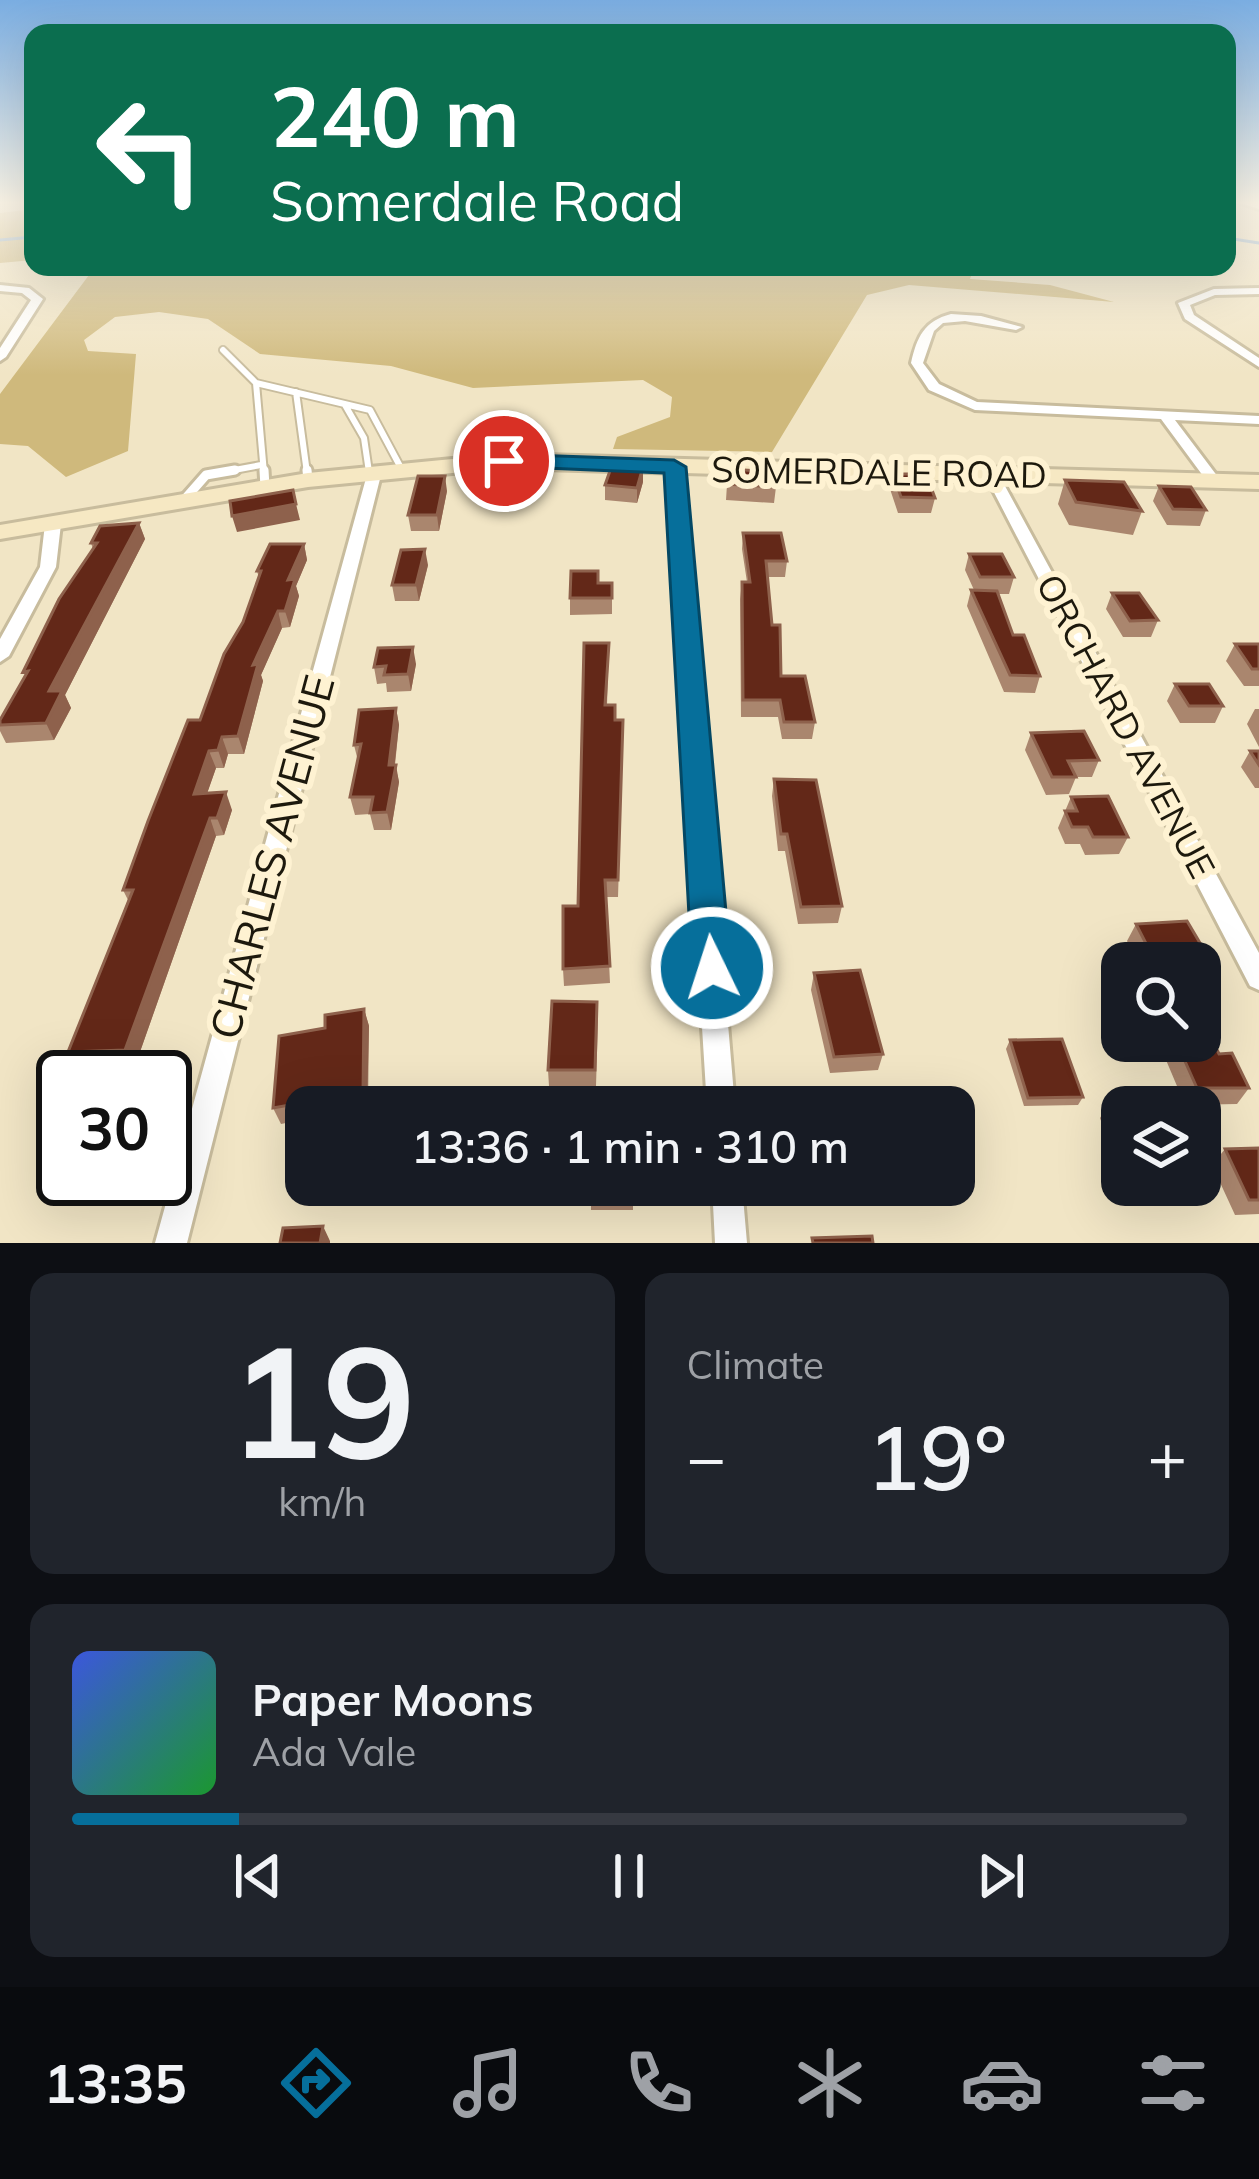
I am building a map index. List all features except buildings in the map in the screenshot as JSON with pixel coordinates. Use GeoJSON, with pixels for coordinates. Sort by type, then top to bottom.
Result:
{"type":"FeatureCollection","features":[{"type":"Feature","properties":{"kind":"main road","name":"SOMERDALE ROAD"},"geometry":{"type":"LineString","coordinates":[[0,532],[184,500],[263,476],[308,480],[504,461],[1259,482]]}},
{"type":"Feature","properties":{"kind":"street"},"geometry":{"type":"LineString","coordinates":[[0,288],[25,290],[37,299],[0,357]]}},
{"type":"Feature","properties":{"kind":"street"},"geometry":{"type":"LineString","coordinates":[[1259,291],[1214,292],[1184,304],[1190,317],[1259,363]]}},
{"type":"Feature","properties":{"kind":"street"},"geometry":{"type":"LineString","coordinates":[[1016,327],[960,318],[932,322],[924,330],[917,364],[934,387],[975,406],[1259,420]]}},
{"type":"Feature","properties":{"kind":"street"},"geometry":{"type":"LineString","coordinates":[[1167,418],[1214,481]]}},
{"type":"Feature","properties":{"kind":"street"},"geometry":{"type":"LineString","coordinates":[[674,467],[720,1086]]}},
{"type":"Feature","properties":{"kind":"street","name":"CHARLES AVENUE"},"geometry":{"type":"LineString","coordinates":[[171,1243],[371,471]]}},
{"type":"Feature","properties":{"kind":"street","name":"ORCHARD AVENUE"},"geometry":{"type":"LineString","coordinates":[[992,475],[1259,978]]}},
{"type":"Feature","properties":{"kind":"street"},"geometry":{"type":"LineString","coordinates":[[0,656],[48,567],[53,524]]}},
{"type":"Feature","properties":{"kind":"street"},"geometry":{"type":"LineString","coordinates":[[728,1206],[731,1243]]}},
{"type":"Feature","properties":{"kind":"lane"},"geometry":{"type":"LineString","coordinates":[[223,350],[256,382],[343,402],[378,416],[401,468]]}},
{"type":"Feature","properties":{"kind":"lane"},"geometry":{"type":"LineString","coordinates":[[256,382],[263,476]]}},
{"type":"Feature","properties":{"kind":"lane"},"geometry":{"type":"LineString","coordinates":[[296,392],[308,480]]}},
{"type":"Feature","properties":{"kind":"lane"},"geometry":{"type":"LineString","coordinates":[[343,402],[364,438],[371,471]]}},
{"type":"Feature","properties":{"kind":"shaded area"},"geometry":{"type":"Polygon","coordinates":[[[88,276],[971,276],[1050,285],[1114,302],[909,285],[867,295],[772,452],[613,449],[617,437],[670,417],[672,397],[643,380],[473,388],[391,366],[260,354],[208,319],[159,312],[115,317],[84,340],[88,351],[136,354],[128,451],[66,477],[28,446],[0,444],[0,394],[88,276]]]}},
{"type":"Feature","properties":{"kind":"route"},"geometry":{"type":"LineString","coordinates":[[504,461],[674,467],[712,968]]}}]}
